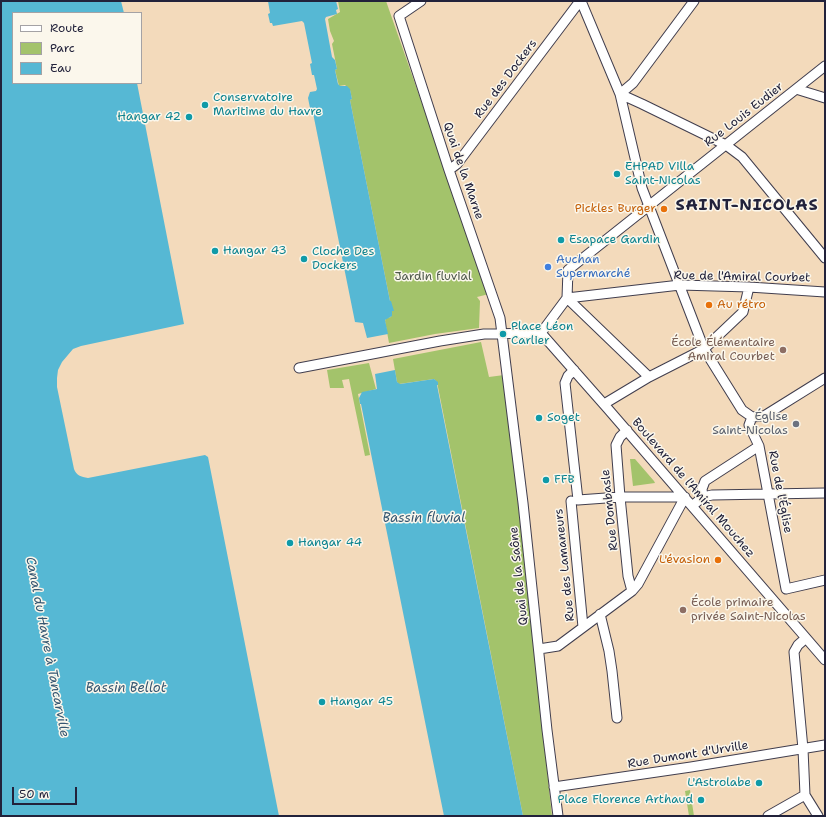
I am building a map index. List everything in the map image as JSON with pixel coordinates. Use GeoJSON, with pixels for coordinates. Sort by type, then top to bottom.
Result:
{"type":"FeatureCollection","features":[{"type":"Feature","properties":{"kind":"street","name":"Quai de la Marne"},"geometry":{"type":"LineString","coordinates":[[421,1],[399,16],[449,170],[500,318],[503,334]]}},
{"type":"Feature","properties":{"kind":"street"},"geometry":{"type":"LineString","coordinates":[[580,1],[620,94],[642,188],[704,349],[742,410],[752,417],[764,416],[825,378]]}},
{"type":"Feature","properties":{"kind":"street","name":"Rue des Dockers"},"geometry":{"type":"LineString","coordinates":[[449,170],[457,164],[580,1]]}},
{"type":"Feature","properties":{"kind":"street"},"geometry":{"type":"LineString","coordinates":[[620,94],[633,83],[694,1]]}},
{"type":"Feature","properties":{"kind":"street","name":"Rue Louis Eudier"},"geometry":{"type":"LineString","coordinates":[[567,298],[568,270],[825,66]]}},
{"type":"Feature","properties":{"kind":"street"},"geometry":{"type":"LineString","coordinates":[[796,89],[825,98]]}},
{"type":"Feature","properties":{"kind":"street"},"geometry":{"type":"LineString","coordinates":[[620,94],[726,145],[742,157],[825,258]]}},
{"type":"Feature","properties":{"kind":"street","name":"Rue de l'Amiral Courbet"},"geometry":{"type":"LineString","coordinates":[[567,298],[680,285],[749,287],[825,292]]}},
{"type":"Feature","properties":{"kind":"street"},"geometry":{"type":"LineString","coordinates":[[604,404],[649,377],[704,349],[743,312],[749,287]]}},
{"type":"Feature","properties":{"kind":"street"},"geometry":{"type":"LineString","coordinates":[[299,368],[484,334],[541,333],[567,298],[649,377]]}},
{"type":"Feature","properties":{"kind":"street","name":"Boulevard de l'Amiral Mouchez"},"geometry":{"type":"LineString","coordinates":[[541,333],[571,373],[604,404],[825,660]]}},
{"type":"Feature","properties":{"kind":"street","name":"Quai de la Saône"},"geometry":{"type":"LineString","coordinates":[[503,334],[558,816]]}},
{"type":"Feature","properties":{"kind":"street","name":"Rue des Lamaneurs"},"geometry":{"type":"LineString","coordinates":[[571,373],[565,383],[583,627]]}},
{"type":"Feature","properties":{"kind":"street","name":"Rue de l'Église"},"geometry":{"type":"LineString","coordinates":[[752,417],[749,425],[759,446],[786,589]]}},
{"type":"Feature","properties":{"kind":"street","name":"Rue Dombasle"},"geometry":{"type":"LineString","coordinates":[[627,430],[620,437],[616,445],[628,576],[632,591]]}},
{"type":"Feature","properties":{"kind":"street"},"geometry":{"type":"LineString","coordinates":[[703,496],[702,489],[705,481],[759,446]]}},
{"type":"Feature","properties":{"kind":"street"},"geometry":{"type":"LineString","coordinates":[[692,506],[703,496],[712,495],[825,493]]}},
{"type":"Feature","properties":{"kind":"street"},"geometry":{"type":"LineString","coordinates":[[539,649],[558,646],[632,591],[638,584],[685,497],[620,497],[574,501]]}},
{"type":"Feature","properties":{"kind":"street"},"geometry":{"type":"LineString","coordinates":[[774,600],[786,589],[825,580]]}},
{"type":"Feature","properties":{"kind":"street"},"geometry":{"type":"LineString","coordinates":[[600,614],[609,650],[617,718]]}},
{"type":"Feature","properties":{"kind":"street"},"geometry":{"type":"LineString","coordinates":[[806,638],[798,645],[794,652],[806,795],[818,816]]}},
{"type":"Feature","properties":{"kind":"street","name":"Rue Dumont d'Urville"},"geometry":{"type":"LineString","coordinates":[[554,787],[692,767],[825,745]]}},
{"type":"Feature","properties":{"kind":"street"},"geometry":{"type":"LineString","coordinates":[[768,816],[806,795]]}},
{"type":"Feature","properties":{"kind":"green space","name":"Jardin fluvial"},"geometry":{"type":"Polygon","coordinates":[[[338,1],[386,1],[489,294],[477,297],[480,301],[479,328],[435,334],[389,343],[385,321],[386,318],[391,317],[392,311],[350,100],[352,99],[350,90],[345,85],[339,86],[335,70],[337,69],[332,44],[334,41],[330,31],[328,19],[340,12],[338,1]]]}},
{"type":"Feature","properties":{"kind":"green space"},"geometry":{"type":"Polygon","coordinates":[[[481,342],[489,377],[504,375],[552,816],[523,816],[437,382],[434,379],[399,384],[397,382],[393,359],[481,342]]]}},
{"type":"Feature","properties":{"kind":"green space"},"geometry":{"type":"Polygon","coordinates":[[[369,363],[376,389],[358,394],[370,455],[365,456],[349,379],[342,380],[344,388],[330,388],[327,370],[369,363]]]}},
{"type":"Feature","properties":{"kind":"green space"},"geometry":{"type":"Polygon","coordinates":[[[630,459],[635,459],[655,483],[633,486],[630,459]]]}},
{"type":"Feature","properties":{"kind":"green space"},"geometry":{"type":"Polygon","coordinates":[[[690,790],[694,816],[689,816],[685,791],[690,790]]]}},
{"type":"Feature","properties":{"kind":"water","name":"Bassin Bellot"},"geometry":{"type":"Polygon","coordinates":[[[1,1],[121,1],[124,12],[12,12],[12,84],[137,84],[184,324],[73,349],[62,362],[58,370],[57,387],[74,469],[77,474],[81,476],[88,478],[205,455],[208,457],[279,816],[1,816],[1,1]]]}},
{"type":"Feature","properties":{"kind":"water"},"geometry":{"type":"Polygon","coordinates":[[[268,1],[336,1],[338,9],[336,10],[337,14],[326,17],[325,19],[332,57],[335,60],[337,69],[335,70],[338,84],[340,86],[347,86],[350,89],[352,99],[350,100],[390,301],[394,311],[392,311],[392,316],[385,320],[388,334],[367,338],[363,323],[355,322],[312,108],[310,108],[308,98],[310,92],[316,91],[317,89],[314,75],[312,75],[310,64],[312,63],[304,23],[302,21],[273,26],[272,23],[270,23],[268,14],[270,13],[268,1]]]}},
{"type":"Feature","properties":{"kind":"water","name":"Bassin fluvial"},"geometry":{"type":"Polygon","coordinates":[[[395,370],[397,382],[400,384],[434,379],[438,382],[437,385],[523,816],[444,816],[359,398],[362,392],[377,389],[375,374],[395,370]]]}},
{"type":"Feature","properties":{"kind":"place","name":"Conservatoire Maritime du Havre"},"geometry":{"type":"Point","coordinates":[205,105]}},
{"type":"Feature","properties":{"kind":"place","name":"Hangar 42"},"geometry":{"type":"Point","coordinates":[189,117]}},
{"type":"Feature","properties":{"kind":"place","name":"EHPAD Villa Saint-Nicolas"},"geometry":{"type":"Point","coordinates":[617,174]}},
{"type":"Feature","properties":{"kind":"place","name":"Pickles Burger"},"geometry":{"type":"Point","coordinates":[664,209]}},
{"type":"Feature","properties":{"kind":"place","name":"Esapace Gardin"},"geometry":{"type":"Point","coordinates":[561,240]}},
{"type":"Feature","properties":{"kind":"place","name":"Hangar 43"},"geometry":{"type":"Point","coordinates":[215,251]}},
{"type":"Feature","properties":{"kind":"place","name":"Cloche Des Dockers"},"geometry":{"type":"Point","coordinates":[304,259]}},
{"type":"Feature","properties":{"kind":"place","name":"Auchan Supermarché"},"geometry":{"type":"Point","coordinates":[548,267]}},
{"type":"Feature","properties":{"kind":"place","name":"Au rétro"},"geometry":{"type":"Point","coordinates":[709,305]}},
{"type":"Feature","properties":{"kind":"place","name":"Place Léon Carlier"},"geometry":{"type":"Point","coordinates":[503,334]}},
{"type":"Feature","properties":{"kind":"place","name":"École Élémentaire Amiral Courbet"},"geometry":{"type":"Point","coordinates":[783,350]}},
{"type":"Feature","properties":{"kind":"place","name":"Soget"},"geometry":{"type":"Point","coordinates":[539,418]}},
{"type":"Feature","properties":{"kind":"place","name":"Église Saint-Nicolas"},"geometry":{"type":"Point","coordinates":[796,424]}},
{"type":"Feature","properties":{"kind":"place","name":"FFB"},"geometry":{"type":"Point","coordinates":[546,480]}},
{"type":"Feature","properties":{"kind":"place","name":"Hangar 44"},"geometry":{"type":"Point","coordinates":[290,543]}},
{"type":"Feature","properties":{"kind":"place","name":"L'évasion"},"geometry":{"type":"Point","coordinates":[718,560]}},
{"type":"Feature","properties":{"kind":"place","name":"École primaire privée Saint-Nicolas"},"geometry":{"type":"Point","coordinates":[683,610]}},
{"type":"Feature","properties":{"kind":"place","name":"Hangar 45"},"geometry":{"type":"Point","coordinates":[322,702]}},
{"type":"Feature","properties":{"kind":"place","name":"L'Astrolabe"},"geometry":{"type":"Point","coordinates":[759,783]}},
{"type":"Feature","properties":{"kind":"place","name":"Place Florence Arthaud"},"geometry":{"type":"Point","coordinates":[701,800]}},
{"type":"Feature","properties":{"kind":"district","name":"SAINT-NICOLAS"},"geometry":{"type":"Point","coordinates":[747,206]}},
{"type":"Feature","properties":{"kind":"water label","name":"Canal du Havre à Tancarville"},"geometry":{"type":"Point","coordinates":[47,647]}}]}
